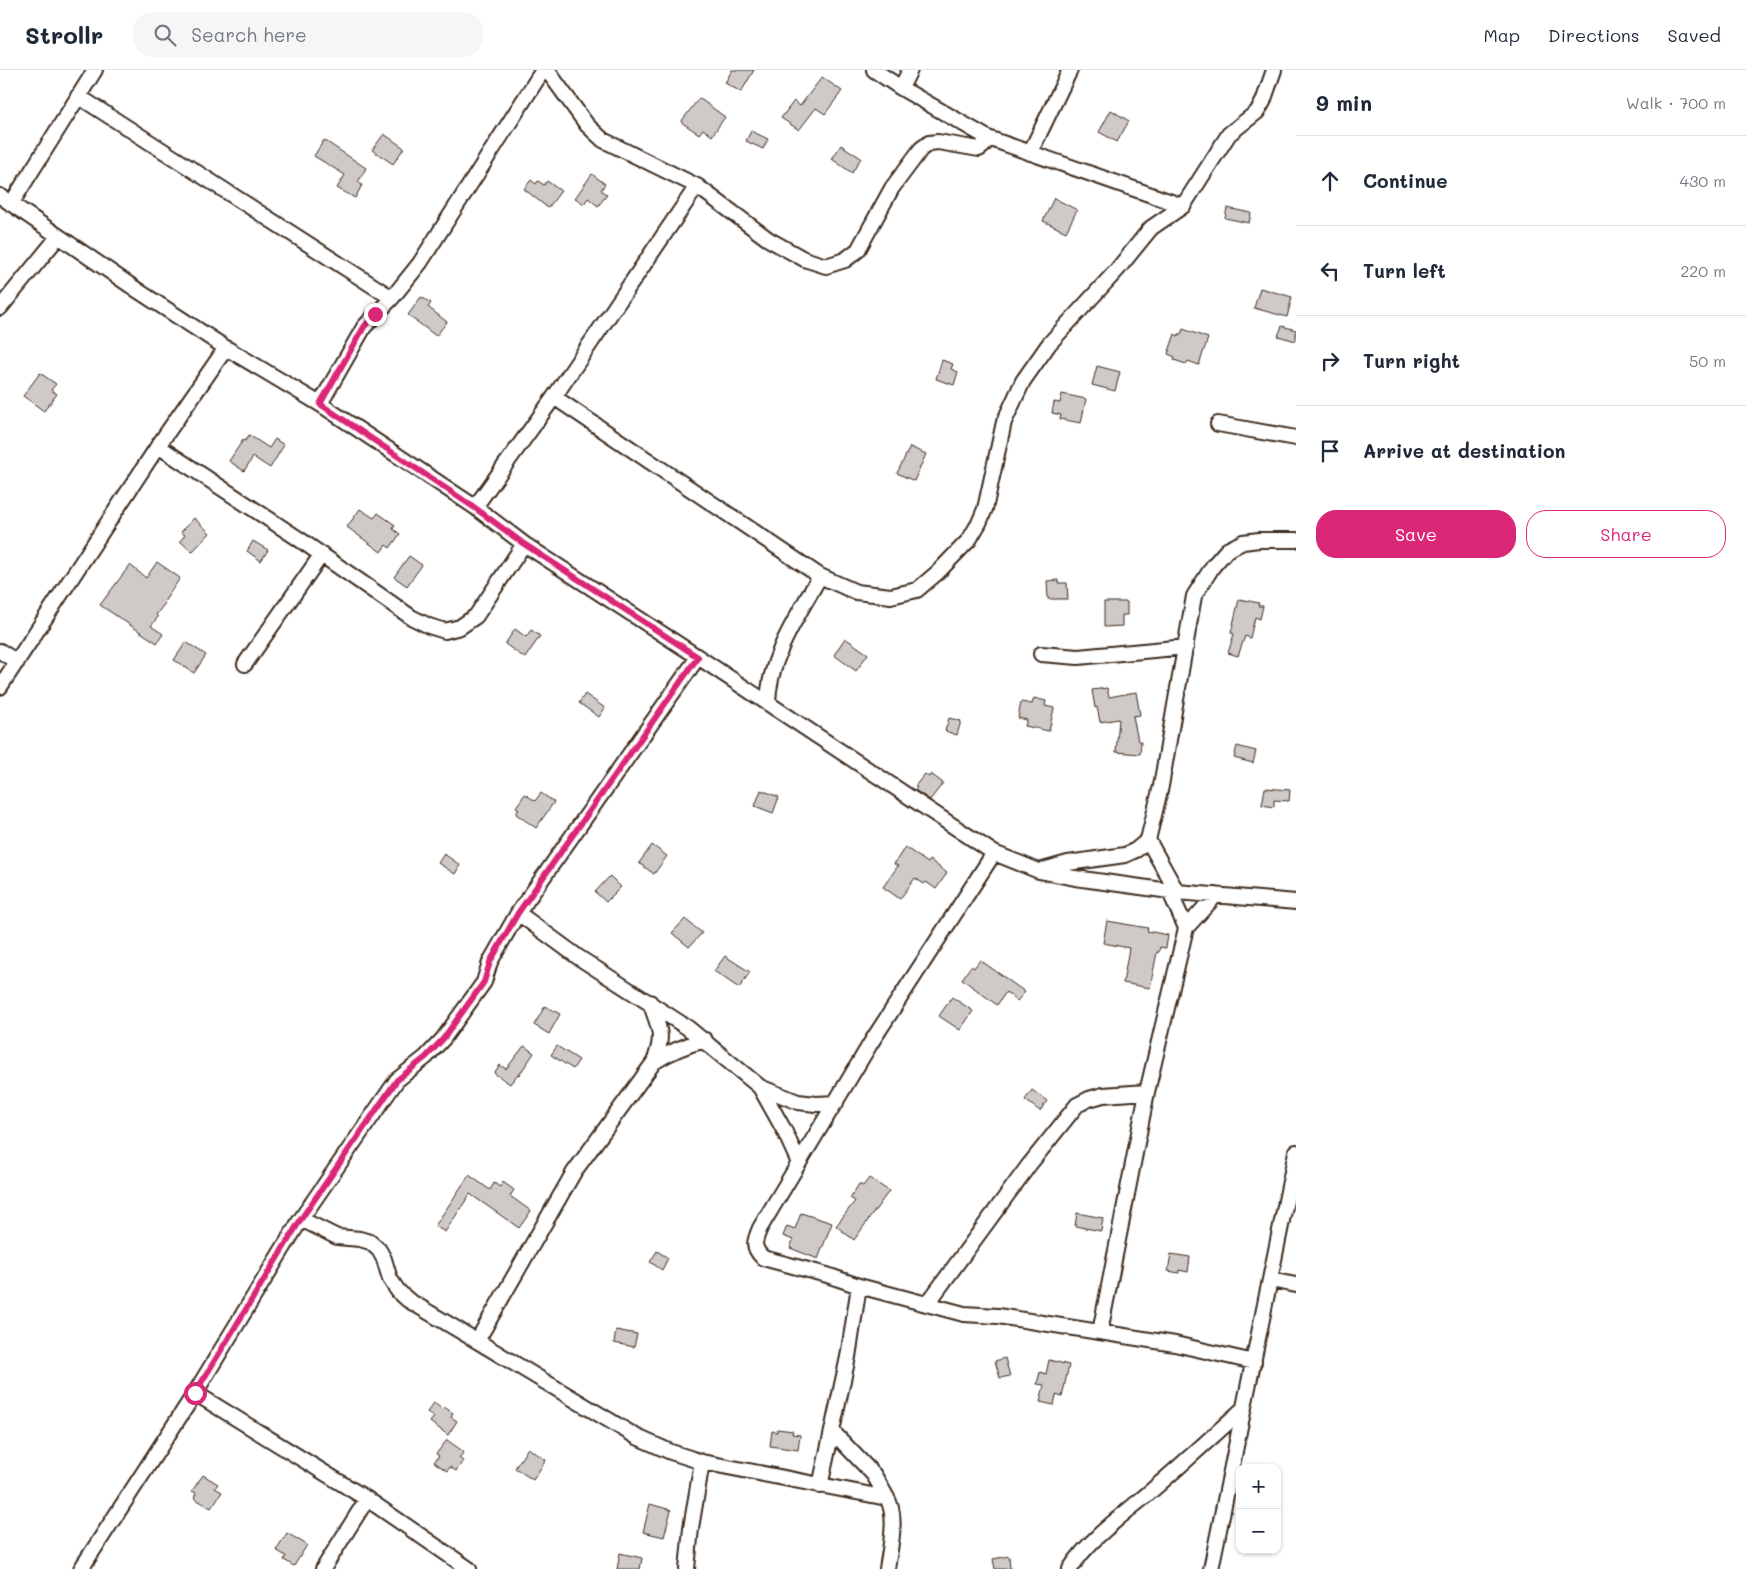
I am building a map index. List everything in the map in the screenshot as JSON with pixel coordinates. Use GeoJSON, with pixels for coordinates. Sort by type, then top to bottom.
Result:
{"type":"FeatureCollection","features":[{"type":"Feature","properties":{"kind":"street"},"geometry":{"type":"LineString","coordinates":[[95,70],[46,151],[6,200],[58,237],[226,348],[320,404],[475,508],[524,544],[994,853],[1039,871],[1075,878],[1173,891],[1296,902]]}},
{"type":"Feature","properties":{"kind":"street"},"geometry":{"type":"LineString","coordinates":[[320,404],[364,327],[392,298],[420,263],[545,70],[586,125],[603,140],[697,186],[768,239],[804,259],[826,266],[845,260],[858,250],[892,188],[921,149],[929,144],[938,142],[979,149],[988,138]]}},
{"type":"Feature","properties":{"kind":"street"},"geometry":{"type":"LineString","coordinates":[[874,70],[988,138],[1183,206]]}},
{"type":"Feature","properties":{"kind":"street"},"geometry":{"type":"LineString","coordinates":[[902,88],[910,70]]}},
{"type":"Feature","properties":{"kind":"street"},"geometry":{"type":"LineString","coordinates":[[1030,153],[1070,70]]}},
{"type":"Feature","properties":{"kind":"street"},"geometry":{"type":"LineString","coordinates":[[554,397],[820,576],[856,592],[891,596],[917,590],[937,574],[969,540],[979,523],[985,509],[1004,422],[1023,381],[1049,344],[1117,270],[1151,228],[1183,206],[1229,134],[1256,112],[1262,102],[1274,70]]}},
{"type":"Feature","properties":{"kind":"street"},"geometry":{"type":"LineString","coordinates":[[78,96],[392,298]]}},
{"type":"Feature","properties":{"kind":"street"},"geometry":{"type":"LineString","coordinates":[[475,508],[554,397],[697,186]]}},
{"type":"Feature","properties":{"kind":"street"},"geometry":{"type":"LineString","coordinates":[[0,308],[58,237]]}},
{"type":"Feature","properties":{"kind":"street"},"geometry":{"type":"LineString","coordinates":[[0,687],[158,446],[226,348]]}},
{"type":"Feature","properties":{"kind":"street"},"geometry":{"type":"LineString","coordinates":[[1218,424],[1296,438]]}},
{"type":"Feature","properties":{"kind":"street"},"geometry":{"type":"LineString","coordinates":[[158,446],[322,554],[411,618],[445,631],[460,627],[476,616],[524,544]]}},
{"type":"Feature","properties":{"kind":"street"},"geometry":{"type":"LineString","coordinates":[[1039,871],[1068,863],[1125,854],[1136,850],[1148,840],[1161,786],[1194,596],[1213,566],[1228,550],[1243,542],[1296,540]]}},
{"type":"Feature","properties":{"kind":"street"},"geometry":{"type":"LineString","coordinates":[[245,664],[322,554]]}},
{"type":"Feature","properties":{"kind":"street"},"geometry":{"type":"LineString","coordinates":[[768,704],[768,689],[774,665],[785,638],[820,576]]}},
{"type":"Feature","properties":{"kind":"street"},"geometry":{"type":"LineString","coordinates":[[1041,654],[1078,657],[1186,648]]}},
{"type":"Feature","properties":{"kind":"street"},"geometry":{"type":"LineString","coordinates":[[0,650],[17,662]]}},
{"type":"Feature","properties":{"kind":"street"},"geometry":{"type":"LineString","coordinates":[[82,1569],[195,1393],[301,1219],[397,1080],[426,1057],[443,1039],[484,982],[490,962],[518,913],[698,657]]}},
{"type":"Feature","properties":{"kind":"street"},"geometry":{"type":"LineString","coordinates":[[1148,840],[1173,891],[1186,928]]}},
{"type":"Feature","properties":{"kind":"street"},"geometry":{"type":"LineString","coordinates":[[994,853],[877,1033],[760,1228],[754,1242],[757,1251],[764,1258],[964,1314],[998,1316],[1174,1344],[1254,1362]]}},
{"type":"Feature","properties":{"kind":"street"},"geometry":{"type":"LineString","coordinates":[[1100,1332],[1147,1092],[1186,928],[1216,895]]}},
{"type":"Feature","properties":{"kind":"street"},"geometry":{"type":"LineString","coordinates":[[518,913],[578,956],[705,1040],[760,1087],[798,1102],[816,1104],[836,1103]]}},
{"type":"Feature","properties":{"kind":"street"},"geometry":{"type":"LineString","coordinates":[[477,1341],[574,1172],[654,1062],[661,1045],[661,1033],[650,1002]]}},
{"type":"Feature","properties":{"kind":"street"},"geometry":{"type":"LineString","coordinates":[[654,1062],[682,1046],[705,1040]]}},
{"type":"Feature","properties":{"kind":"street"},"geometry":{"type":"LineString","coordinates":[[760,1087],[784,1130],[799,1163]]}},
{"type":"Feature","properties":{"kind":"street"},"geometry":{"type":"LineString","coordinates":[[928,1303],[1017,1181],[1077,1105],[1089,1098],[1102,1095],[1147,1092]]}},
{"type":"Feature","properties":{"kind":"street"},"geometry":{"type":"LineString","coordinates":[[1212,1569],[1296,1152]]}},
{"type":"Feature","properties":{"kind":"street"},"geometry":{"type":"LineString","coordinates":[[301,1219],[337,1237],[360,1238],[370,1242],[379,1250],[384,1259],[390,1279],[398,1291],[408,1300],[637,1437],[671,1452],[702,1462],[887,1498]]}},
{"type":"Feature","properties":{"kind":"street"},"geometry":{"type":"LineString","coordinates":[[1270,1280],[1296,1285]]}},
{"type":"Feature","properties":{"kind":"street"},"geometry":{"type":"LineString","coordinates":[[820,1486],[848,1357],[859,1286]]}},
{"type":"Feature","properties":{"kind":"street"},"geometry":{"type":"LineString","coordinates":[[195,1393],[367,1499],[469,1569]]}},
{"type":"Feature","properties":{"kind":"street"},"geometry":{"type":"LineString","coordinates":[[1070,1569],[1080,1554],[1108,1526],[1159,1485],[1243,1408]]}},
{"type":"Feature","properties":{"kind":"street"},"geometry":{"type":"LineString","coordinates":[[832,1431],[874,1475],[891,1505],[893,1516],[887,1569]]}},
{"type":"Feature","properties":{"kind":"street"},"geometry":{"type":"LineString","coordinates":[[687,1569],[691,1528],[702,1462]]}},
{"type":"Feature","properties":{"kind":"street"},"geometry":{"type":"LineString","coordinates":[[323,1569],[367,1499]]}},
{"type":"Feature","properties":{"kind":"building"},"geometry":{"type":"Polygon","coordinates":[[[732,70],[754,70],[741,92],[725,83],[732,70]]]}},
{"type":"Feature","properties":{"kind":"building"},"geometry":{"type":"Polygon","coordinates":[[[822,77],[842,91],[825,114],[816,108],[799,130],[781,118],[794,101],[800,106],[822,77]]]}},
{"type":"Feature","properties":{"kind":"building"},"geometry":{"type":"Polygon","coordinates":[[[699,98],[725,117],[712,136],[703,129],[699,134],[681,122],[699,98]]]}},
{"type":"Feature","properties":{"kind":"building"},"geometry":{"type":"Polygon","coordinates":[[[1111,110],[1129,121],[1117,142],[1099,132],[1111,110]]]}},
{"type":"Feature","properties":{"kind":"building"},"geometry":{"type":"Polygon","coordinates":[[[751,131],[768,139],[763,149],[746,141],[751,131]]]}},
{"type":"Feature","properties":{"kind":"building"},"geometry":{"type":"Polygon","coordinates":[[[384,134],[404,148],[393,164],[372,150],[384,134]]]}},
{"type":"Feature","properties":{"kind":"building"},"geometry":{"type":"Polygon","coordinates":[[[324,140],[366,168],[358,182],[362,185],[355,198],[337,188],[345,175],[314,156],[324,140]]]}},
{"type":"Feature","properties":{"kind":"building"},"geometry":{"type":"Polygon","coordinates":[[[841,145],[861,158],[852,173],[832,159],[841,145]]]}},
{"type":"Feature","properties":{"kind":"building"},"geometry":{"type":"Polygon","coordinates":[[[592,174],[605,184],[601,190],[607,195],[598,206],[588,198],[584,204],[575,198],[592,174]]]}},
{"type":"Feature","properties":{"kind":"building"},"geometry":{"type":"Polygon","coordinates":[[[531,180],[536,184],[538,181],[544,185],[547,181],[561,191],[548,208],[524,189],[531,180]]]}},
{"type":"Feature","properties":{"kind":"building"},"geometry":{"type":"Polygon","coordinates":[[[1054,198],[1077,210],[1066,232],[1043,221],[1054,198]]]}},
{"type":"Feature","properties":{"kind":"building"},"geometry":{"type":"Polygon","coordinates":[[[1227,208],[1251,213],[1249,223],[1225,218],[1227,208]]]}},
{"type":"Feature","properties":{"kind":"building"},"geometry":{"type":"Polygon","coordinates":[[[1260,288],[1292,297],[1287,317],[1254,308],[1260,288]]]}},
{"type":"Feature","properties":{"kind":"building"},"geometry":{"type":"Polygon","coordinates":[[[421,297],[431,303],[428,307],[447,322],[436,336],[408,315],[421,297]]]}},
{"type":"Feature","properties":{"kind":"building"},"geometry":{"type":"Polygon","coordinates":[[[1282,326],[1296,330],[1296,341],[1278,336],[1282,326]]]}},
{"type":"Feature","properties":{"kind":"building"},"geometry":{"type":"Polygon","coordinates":[[[1183,329],[1208,338],[1199,365],[1188,361],[1186,364],[1174,360],[1175,357],[1168,354],[1175,334],[1178,336],[1183,329]]]}},
{"type":"Feature","properties":{"kind":"building"},"geometry":{"type":"Polygon","coordinates":[[[942,360],[953,364],[951,369],[958,372],[954,385],[936,379],[942,360]]]}},
{"type":"Feature","properties":{"kind":"building"},"geometry":{"type":"Polygon","coordinates":[[[1097,366],[1120,372],[1115,391],[1092,385],[1097,366]]]}},
{"type":"Feature","properties":{"kind":"building"},"geometry":{"type":"Polygon","coordinates":[[[40,373],[56,384],[51,390],[57,394],[44,411],[23,396],[40,373]]]}},
{"type":"Feature","properties":{"kind":"building"},"geometry":{"type":"Polygon","coordinates":[[[1062,394],[1086,399],[1081,423],[1060,419],[1061,415],[1052,413],[1054,402],[1060,403],[1062,394]]]}},
{"type":"Feature","properties":{"kind":"building"},"geometry":{"type":"Polygon","coordinates":[[[249,435],[269,448],[275,439],[284,445],[270,468],[253,457],[244,471],[229,461],[243,440],[245,441],[249,435]]]}},
{"type":"Feature","properties":{"kind":"building"},"geometry":{"type":"Polygon","coordinates":[[[910,447],[926,454],[914,481],[897,473],[910,447]]]}},
{"type":"Feature","properties":{"kind":"building"},"geometry":{"type":"Polygon","coordinates":[[[360,509],[374,518],[378,513],[395,525],[393,529],[400,534],[390,548],[386,545],[381,552],[347,527],[360,509]]]}},
{"type":"Feature","properties":{"kind":"building"},"geometry":{"type":"Polygon","coordinates":[[[194,518],[210,533],[192,552],[180,541],[185,535],[181,532],[194,518]]]}},
{"type":"Feature","properties":{"kind":"building"},"geometry":{"type":"Polygon","coordinates":[[[253,541],[268,550],[261,561],[247,551],[253,541]]]}},
{"type":"Feature","properties":{"kind":"building"},"geometry":{"type":"Polygon","coordinates":[[[409,556],[422,565],[407,586],[394,577],[409,556]]]}},
{"type":"Feature","properties":{"kind":"building"},"geometry":{"type":"Polygon","coordinates":[[[157,562],[180,578],[151,626],[163,634],[157,643],[100,605],[130,565],[146,578],[157,562]]]}},
{"type":"Feature","properties":{"kind":"building"},"geometry":{"type":"Polygon","coordinates":[[[1058,580],[1058,583],[1067,583],[1068,599],[1048,599],[1047,581],[1058,580]]]}},
{"type":"Feature","properties":{"kind":"building"},"geometry":{"type":"Polygon","coordinates":[[[1239,599],[1259,603],[1258,606],[1263,606],[1260,619],[1255,617],[1250,638],[1245,636],[1238,656],[1228,653],[1234,634],[1231,633],[1239,599]]]}},
{"type":"Feature","properties":{"kind":"building"},"geometry":{"type":"Polygon","coordinates":[[[1104,602],[1127,602],[1127,615],[1122,615],[1122,626],[1104,627],[1104,602]]]}},
{"type":"Feature","properties":{"kind":"building"},"geometry":{"type":"Polygon","coordinates":[[[515,629],[526,637],[531,630],[540,636],[525,658],[505,644],[515,629]]]}},
{"type":"Feature","properties":{"kind":"building"},"geometry":{"type":"Polygon","coordinates":[[[845,638],[868,654],[856,671],[834,655],[845,638]]]}},
{"type":"Feature","properties":{"kind":"building"},"geometry":{"type":"Polygon","coordinates":[[[186,642],[206,655],[194,673],[174,660],[186,642]]]}},
{"type":"Feature","properties":{"kind":"building"},"geometry":{"type":"Polygon","coordinates":[[[1107,688],[1109,697],[1136,692],[1140,715],[1133,716],[1138,741],[1141,742],[1140,754],[1116,752],[1119,719],[1100,722],[1092,690],[1107,688]]]}},
{"type":"Feature","properties":{"kind":"building"},"geometry":{"type":"Polygon","coordinates":[[[585,694],[605,708],[599,717],[579,703],[585,694]]]}},
{"type":"Feature","properties":{"kind":"building"},"geometry":{"type":"Polygon","coordinates":[[[1034,698],[1046,701],[1045,706],[1054,708],[1049,731],[1025,726],[1027,720],[1018,718],[1021,702],[1032,704],[1034,698]]]}},
{"type":"Feature","properties":{"kind":"building"},"geometry":{"type":"Polygon","coordinates":[[[949,718],[961,721],[957,735],[945,731],[949,718]]]}},
{"type":"Feature","properties":{"kind":"building"},"geometry":{"type":"Polygon","coordinates":[[[1237,746],[1256,751],[1253,763],[1234,758],[1237,746]]]}},
{"type":"Feature","properties":{"kind":"building"},"geometry":{"type":"Polygon","coordinates":[[[925,774],[929,777],[931,774],[943,783],[930,800],[915,790],[917,787],[915,786],[925,774]]]}},
{"type":"Feature","properties":{"kind":"building"},"geometry":{"type":"Polygon","coordinates":[[[1265,788],[1290,790],[1289,801],[1274,800],[1274,807],[1262,805],[1265,788]]]}},
{"type":"Feature","properties":{"kind":"building"},"geometry":{"type":"Polygon","coordinates":[[[761,790],[779,797],[773,813],[755,806],[761,790]]]}},
{"type":"Feature","properties":{"kind":"building"},"geometry":{"type":"Polygon","coordinates":[[[541,793],[554,802],[536,828],[516,814],[519,809],[516,807],[525,794],[535,801],[541,793]]]}},
{"type":"Feature","properties":{"kind":"building"},"geometry":{"type":"Polygon","coordinates":[[[652,845],[667,856],[654,874],[639,863],[652,845]]]}},
{"type":"Feature","properties":{"kind":"building"},"geometry":{"type":"Polygon","coordinates":[[[905,847],[928,863],[930,860],[947,873],[936,889],[926,882],[924,884],[915,878],[900,899],[883,887],[898,866],[894,864],[905,847]]]}},
{"type":"Feature","properties":{"kind":"building"},"geometry":{"type":"Polygon","coordinates":[[[444,854],[460,865],[455,874],[438,863],[444,854]]]}},
{"type":"Feature","properties":{"kind":"building"},"geometry":{"type":"Polygon","coordinates":[[[610,876],[621,887],[606,902],[595,892],[610,876]]]}},
{"type":"Feature","properties":{"kind":"building"},"geometry":{"type":"Polygon","coordinates":[[[685,919],[702,933],[689,947],[672,933],[685,919]]]}},
{"type":"Feature","properties":{"kind":"building"},"geometry":{"type":"Polygon","coordinates":[[[1107,921],[1148,928],[1147,931],[1168,935],[1166,948],[1160,947],[1159,952],[1157,952],[1150,988],[1123,983],[1129,948],[1103,943],[1107,921]]]}},
{"type":"Feature","properties":{"kind":"building"},"geometry":{"type":"Polygon","coordinates":[[[725,956],[750,972],[739,988],[714,971],[725,956]]]}},
{"type":"Feature","properties":{"kind":"building"},"geometry":{"type":"Polygon","coordinates":[[[980,960],[1025,992],[1017,1001],[1006,992],[997,1005],[962,979],[971,966],[974,968],[980,960]]]}},
{"type":"Feature","properties":{"kind":"building"},"geometry":{"type":"Polygon","coordinates":[[[952,997],[973,1011],[960,1030],[939,1016],[952,997]]]}},
{"type":"Feature","properties":{"kind":"building"},"geometry":{"type":"Polygon","coordinates":[[[545,1006],[560,1014],[549,1034],[534,1025],[545,1006]]]}},
{"type":"Feature","properties":{"kind":"building"},"geometry":{"type":"Polygon","coordinates":[[[524,1046],[534,1053],[519,1075],[510,1084],[494,1073],[500,1065],[506,1069],[524,1046]]]}},
{"type":"Feature","properties":{"kind":"building"},"geometry":{"type":"Polygon","coordinates":[[[557,1046],[579,1060],[573,1069],[551,1055],[557,1046]]]}},
{"type":"Feature","properties":{"kind":"building"},"geometry":{"type":"Polygon","coordinates":[[[1032,1090],[1047,1101],[1040,1111],[1025,1100],[1032,1090]]]}},
{"type":"Feature","properties":{"kind":"building"},"geometry":{"type":"Polygon","coordinates":[[[469,1175],[490,1190],[494,1183],[500,1187],[503,1182],[514,1190],[510,1196],[531,1211],[519,1228],[470,1194],[445,1232],[435,1226],[469,1175]]]}},
{"type":"Feature","properties":{"kind":"building"},"geometry":{"type":"Polygon","coordinates":[[[869,1178],[889,1191],[854,1240],[836,1226],[855,1201],[850,1198],[859,1184],[863,1186],[869,1178]]]}},
{"type":"Feature","properties":{"kind":"building"},"geometry":{"type":"Polygon","coordinates":[[[801,1213],[832,1223],[818,1259],[790,1248],[793,1240],[783,1236],[787,1226],[795,1229],[801,1213]]]}},
{"type":"Feature","properties":{"kind":"building"},"geometry":{"type":"Polygon","coordinates":[[[1077,1213],[1103,1218],[1101,1231],[1075,1226],[1077,1213]]]}},
{"type":"Feature","properties":{"kind":"building"},"geometry":{"type":"Polygon","coordinates":[[[657,1251],[668,1258],[662,1270],[650,1262],[657,1251]]]}},
{"type":"Feature","properties":{"kind":"building"},"geometry":{"type":"Polygon","coordinates":[[[1171,1254],[1190,1257],[1188,1272],[1179,1270],[1179,1273],[1168,1271],[1171,1254]]]}},
{"type":"Feature","properties":{"kind":"building"},"geometry":{"type":"Polygon","coordinates":[[[616,1330],[637,1334],[634,1347],[614,1343],[616,1330]]]}},
{"type":"Feature","properties":{"kind":"building"},"geometry":{"type":"Polygon","coordinates":[[[1005,1358],[1010,1376],[1000,1378],[995,1361],[1005,1358]]]}},
{"type":"Feature","properties":{"kind":"building"},"geometry":{"type":"Polygon","coordinates":[[[1049,1360],[1069,1365],[1062,1397],[1056,1395],[1054,1405],[1040,1402],[1044,1385],[1037,1384],[1040,1372],[1046,1374],[1049,1360]]]}},
{"type":"Feature","properties":{"kind":"building"},"geometry":{"type":"Polygon","coordinates":[[[434,1403],[442,1409],[444,1407],[453,1413],[451,1417],[457,1421],[448,1435],[430,1422],[434,1417],[427,1412],[434,1403]]]}},
{"type":"Feature","properties":{"kind":"building"},"geometry":{"type":"Polygon","coordinates":[[[777,1429],[793,1431],[792,1434],[800,1435],[798,1450],[770,1446],[772,1431],[777,1432],[777,1429]]]}},
{"type":"Feature","properties":{"kind":"building"},"geometry":{"type":"Polygon","coordinates":[[[447,1440],[464,1452],[459,1458],[463,1461],[456,1471],[450,1467],[447,1471],[434,1462],[439,1456],[436,1454],[447,1440]]]}},
{"type":"Feature","properties":{"kind":"building"},"geometry":{"type":"Polygon","coordinates":[[[528,1448],[546,1460],[533,1480],[515,1468],[528,1448]]]}},
{"type":"Feature","properties":{"kind":"building"},"geometry":{"type":"Polygon","coordinates":[[[203,1475],[218,1484],[215,1488],[222,1492],[211,1508],[194,1498],[196,1493],[192,1491],[203,1475]]]}},
{"type":"Feature","properties":{"kind":"building"},"geometry":{"type":"Polygon","coordinates":[[[650,1504],[671,1510],[664,1537],[643,1532],[650,1504]]]}},
{"type":"Feature","properties":{"kind":"building"},"geometry":{"type":"Polygon","coordinates":[[[287,1533],[307,1545],[294,1566],[284,1560],[286,1556],[276,1550],[287,1533]]]}},
{"type":"Feature","properties":{"kind":"building"},"geometry":{"type":"Polygon","coordinates":[[[620,1553],[642,1558],[640,1569],[617,1569],[620,1553]]]}},
{"type":"Feature","properties":{"kind":"building"},"geometry":{"type":"Polygon","coordinates":[[[1009,1556],[1010,1569],[995,1569],[993,1559],[1009,1556]]]}},
{"type":"Feature","properties":{"kind":"route"},"geometry":{"type":"LineString","coordinates":[[195,1393],[301,1219],[397,1080],[426,1057],[443,1039],[484,982],[490,962],[518,913],[698,657],[524,544],[475,508],[320,404],[364,327],[375,314]]}}]}
